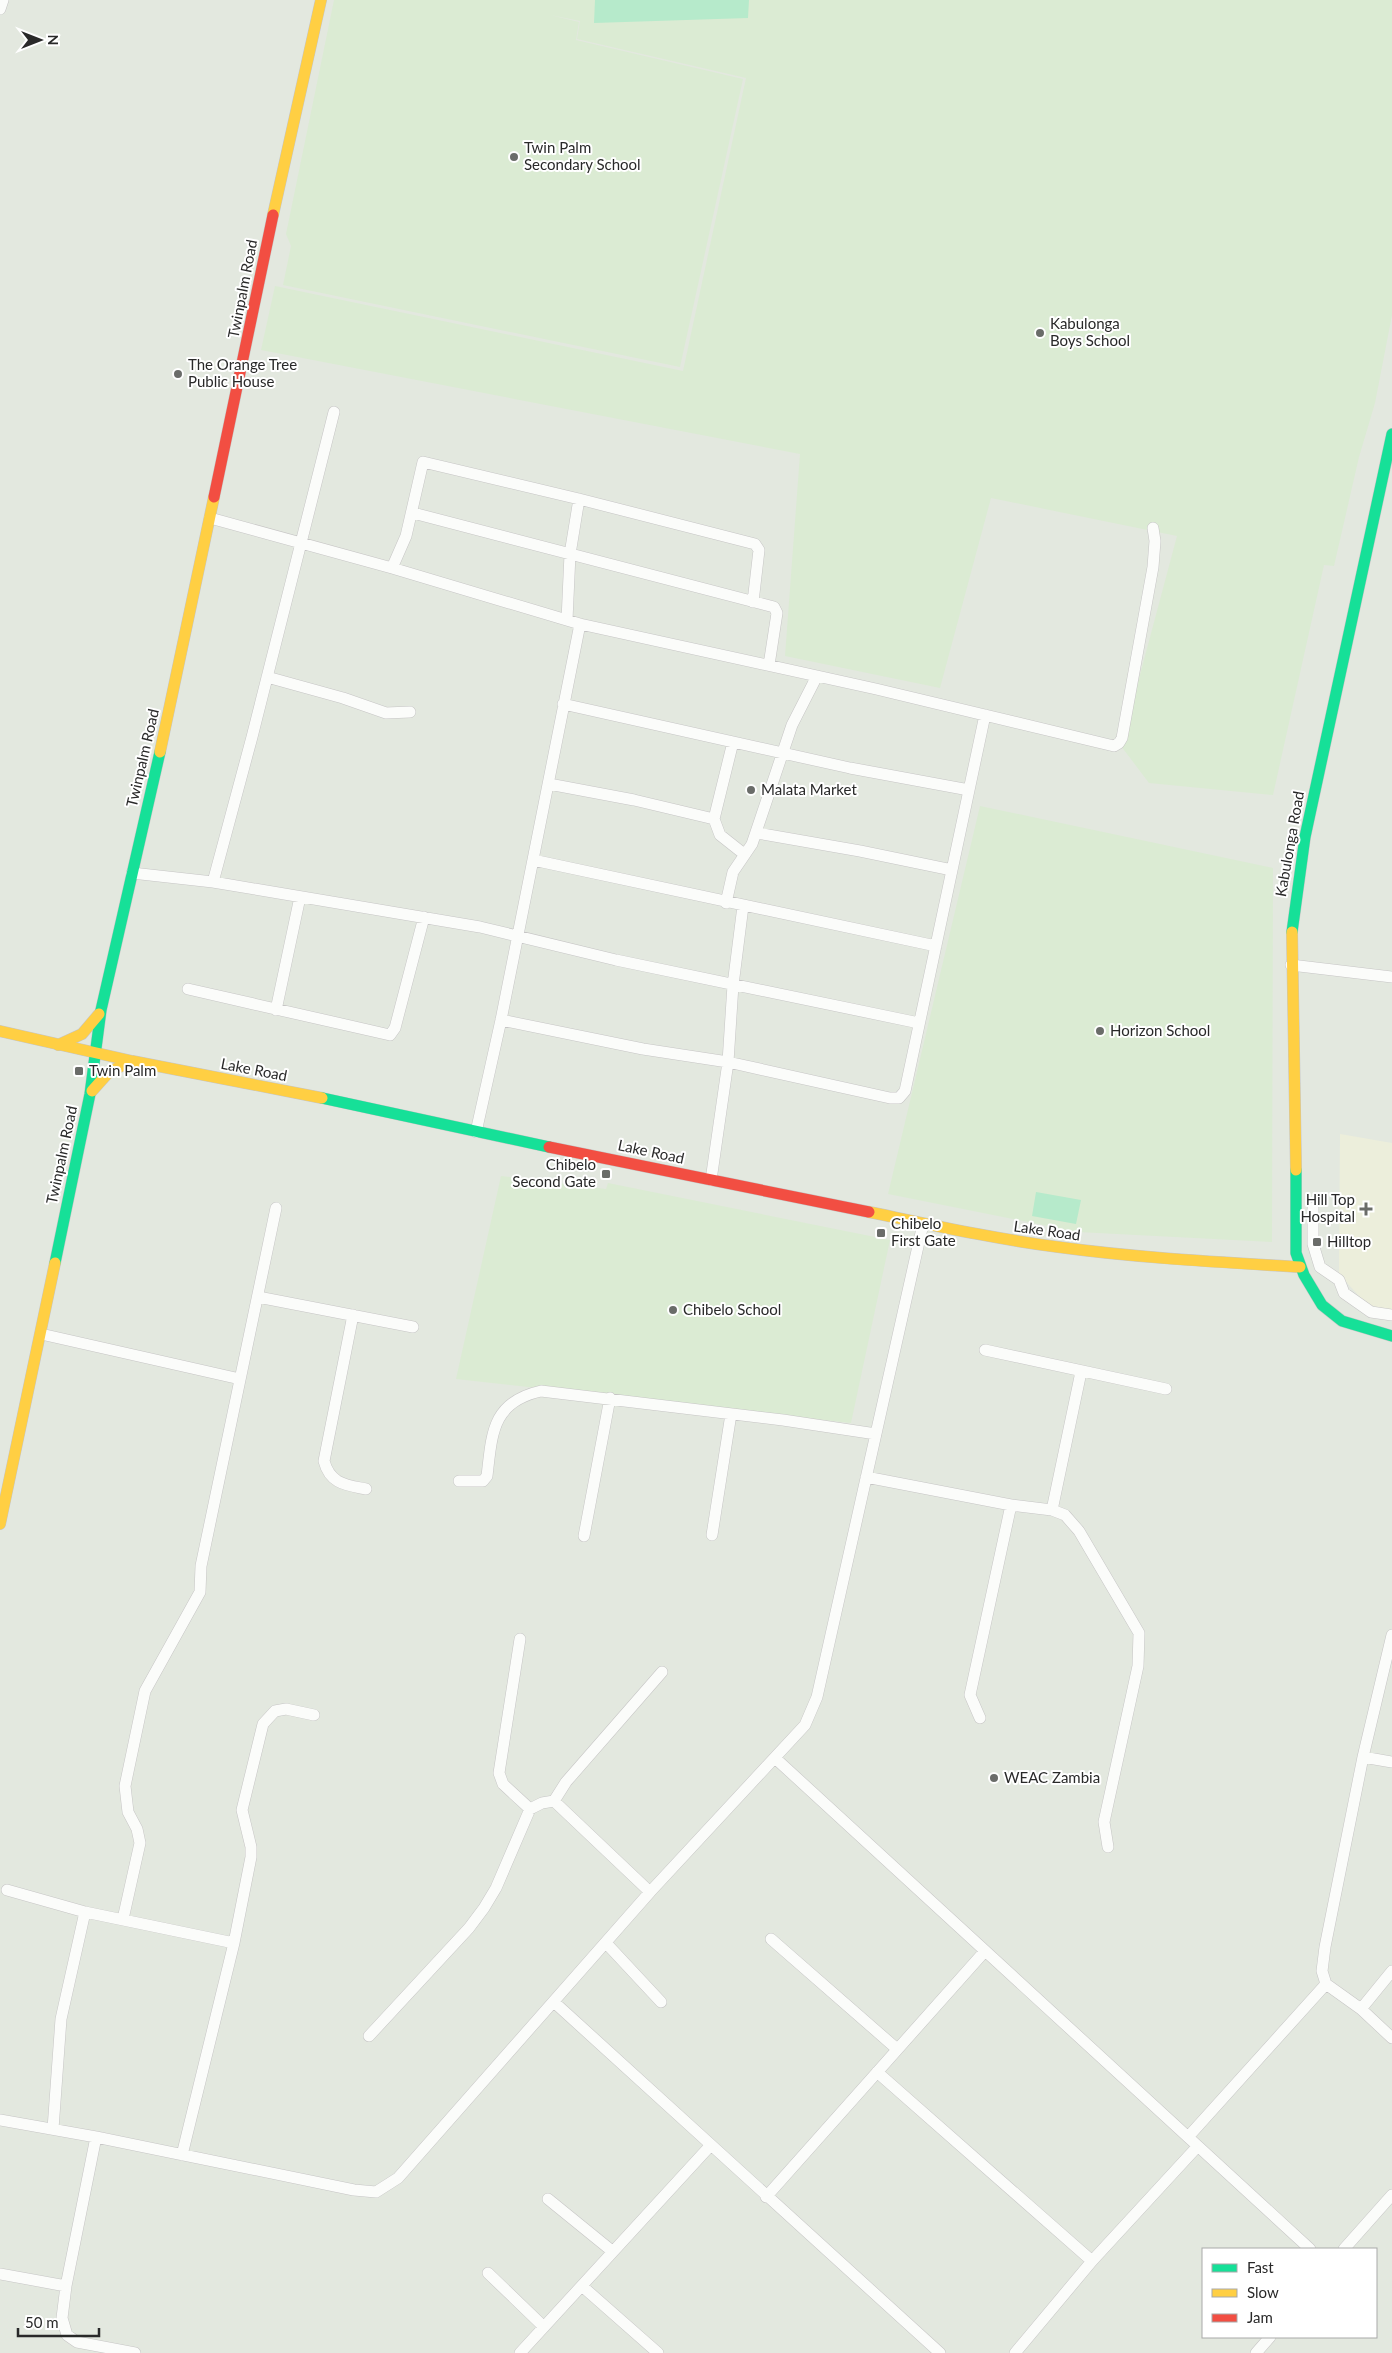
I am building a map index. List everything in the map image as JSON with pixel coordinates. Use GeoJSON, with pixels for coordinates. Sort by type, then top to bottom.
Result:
{"type":"FeatureCollection","features":[{"type":"Feature","properties":{"kind":"main road","name":"Twinpalm Road"},"geometry":{"type":"LineString","coordinates":[[0,1524],[90,1094],[100,1010],[174,694],[266,246],[320,0]]}},
{"type":"Feature","properties":{"kind":"main road","name":"Kabulonga Road"},"geometry":{"type":"LineString","coordinates":[[1392,434],[1305,837],[1293,918],[1291,965],[1296,1128],[1296,1253],[1300,1267],[1313,1293],[1329,1311],[1342,1321],[1392,1336]]}},
{"type":"Feature","properties":{"kind":"main road"},"geometry":{"type":"LineString","coordinates":[[58,1045],[84,1032],[93,1023],[100,1010]]}},
{"type":"Feature","properties":{"kind":"main road","name":"Lake Road"},"geometry":{"type":"LineString","coordinates":[[0,1031],[132,1061],[356,1105],[476,1132],[922,1224],[1040,1246],[1103,1254],[1300,1267]]}},
{"type":"Feature","properties":{"kind":"main road"},"geometry":{"type":"LineString","coordinates":[[90,1094],[107,1072],[119,1065],[132,1061]]}},
{"type":"Feature","properties":{"kind":"street"},"geometry":{"type":"LineString","coordinates":[[0,10],[3,0]]}},
{"type":"Feature","properties":{"kind":"street"},"geometry":{"type":"LineString","coordinates":[[213,882],[334,412]]}},
{"type":"Feature","properties":{"kind":"street"},"geometry":{"type":"LineString","coordinates":[[392,568],[406,536],[413,513],[423,462],[579,498],[755,544],[759,550],[753,602]]}},
{"type":"Feature","properties":{"kind":"street"},"geometry":{"type":"LineString","coordinates":[[567,620],[570,554],[579,498]]}},
{"type":"Feature","properties":{"kind":"street"},"geometry":{"type":"LineString","coordinates":[[413,513],[753,602],[776,610],[769,665]]}},
{"type":"Feature","properties":{"kind":"street"},"geometry":{"type":"LineString","coordinates":[[210,518],[392,568],[580,624],[769,665],[1114,746],[1119,743],[1135,673],[1153,567],[1155,541],[1153,528]]}},
{"type":"Feature","properties":{"kind":"street"},"geometry":{"type":"LineString","coordinates":[[476,1132],[518,938],[580,624]]}},
{"type":"Feature","properties":{"kind":"street"},"geometry":{"type":"LineString","coordinates":[[726,903],[732,872],[752,844],[792,724],[817,676]]}},
{"type":"Feature","properties":{"kind":"street"},"geometry":{"type":"LineString","coordinates":[[266,678],[343,698],[386,713],[410,712]]}},
{"type":"Feature","properties":{"kind":"street"},"geometry":{"type":"LineString","coordinates":[[564,704],[672,730],[969,790]]}},
{"type":"Feature","properties":{"kind":"street"},"geometry":{"type":"LineString","coordinates":[[501,1020],[643,1048],[728,1062],[895,1099],[899,1098],[905,1091],[985,715]]}},
{"type":"Feature","properties":{"kind":"street"},"geometry":{"type":"LineString","coordinates":[[733,742],[714,819],[720,835],[744,854]]}},
{"type":"Feature","properties":{"kind":"street"},"geometry":{"type":"LineString","coordinates":[[549,784],[634,800],[714,819]]}},
{"type":"Feature","properties":{"kind":"street"},"geometry":{"type":"LineString","coordinates":[[756,834],[860,851],[952,870]]}},
{"type":"Feature","properties":{"kind":"street"},"geometry":{"type":"LineString","coordinates":[[533,860],[726,903],[936,946]]}},
{"type":"Feature","properties":{"kind":"street"},"geometry":{"type":"LineString","coordinates":[[132,873],[213,882],[497,930],[518,938],[616,960],[708,977],[733,985],[919,1023]]}},
{"type":"Feature","properties":{"kind":"street"},"geometry":{"type":"LineString","coordinates":[[276,1010],[300,897]]}},
{"type":"Feature","properties":{"kind":"street"},"geometry":{"type":"LineString","coordinates":[[711,1180],[728,1062],[733,985],[743,906]]}},
{"type":"Feature","properties":{"kind":"street"},"geometry":{"type":"LineString","coordinates":[[188,989],[384,1034],[392,1034],[424,917]]}},
{"type":"Feature","properties":{"kind":"street"},"geometry":{"type":"LineString","coordinates":[[1291,965],[1392,977]]}},
{"type":"Feature","properties":{"kind":"street"},"geometry":{"type":"LineString","coordinates":[[122,1919],[140,1844],[137,1829],[128,1812],[125,1786],[145,1691],[200,1592],[201,1566],[276,1208]]}},
{"type":"Feature","properties":{"kind":"street"},"geometry":{"type":"LineString","coordinates":[[1313,1208],[1312,1244],[1320,1266],[1339,1280],[1344,1294],[1371,1312],[1392,1315]]}},
{"type":"Feature","properties":{"kind":"street"},"geometry":{"type":"LineString","coordinates":[[0,2120],[96,2137],[354,2190],[376,2192],[398,2178],[555,2003],[650,1892],[805,1725],[817,1697],[922,1224]]}},
{"type":"Feature","properties":{"kind":"street"},"geometry":{"type":"LineString","coordinates":[[258,1297],[413,1327]]}},
{"type":"Feature","properties":{"kind":"street"},"geometry":{"type":"LineString","coordinates":[[353,1315],[324,1461],[327,1472],[336,1480],[366,1489]]}},
{"type":"Feature","properties":{"kind":"street"},"geometry":{"type":"LineString","coordinates":[[41,1334],[240,1379]]}},
{"type":"Feature","properties":{"kind":"street"},"geometry":{"type":"LineString","coordinates":[[985,1350],[1166,1389]]}},
{"type":"Feature","properties":{"kind":"street"},"geometry":{"type":"LineString","coordinates":[[1052,1510],[1081,1372]]}},
{"type":"Feature","properties":{"kind":"street"},"geometry":{"type":"LineString","coordinates":[[458,1481],[483,1481],[487,1476],[492,1432],[501,1413],[523,1395],[541,1391],[610,1398],[876,1434]]}},
{"type":"Feature","properties":{"kind":"street"},"geometry":{"type":"LineString","coordinates":[[584,1536],[610,1398]]}},
{"type":"Feature","properties":{"kind":"street"},"geometry":{"type":"LineString","coordinates":[[712,1535],[731,1414]]}},
{"type":"Feature","properties":{"kind":"street"},"geometry":{"type":"LineString","coordinates":[[866,1477],[1011,1505],[1052,1510],[1065,1515],[1079,1531],[1139,1633],[1138,1666],[1104,1822],[1108,1847]]}},
{"type":"Feature","properties":{"kind":"street"},"geometry":{"type":"LineString","coordinates":[[980,1718],[970,1695],[1011,1505]]}},
{"type":"Feature","properties":{"kind":"street"},"geometry":{"type":"LineString","coordinates":[[1392,1635],[1363,1757],[1322,1971],[1326,1984],[1360,2009],[1392,2038]]}},
{"type":"Feature","properties":{"kind":"street"},"geometry":{"type":"LineString","coordinates":[[520,1639],[499,1773],[503,1784],[530,1809]]}},
{"type":"Feature","properties":{"kind":"street"},"geometry":{"type":"LineString","coordinates":[[369,2036],[469,1928],[484,1908],[496,1888],[530,1809],[542,1803],[554,1801],[566,1782],[662,1672]]}},
{"type":"Feature","properties":{"kind":"street"},"geometry":{"type":"LineString","coordinates":[[182,2155],[234,1943],[251,1857],[251,1847],[242,1810],[263,1724],[275,1710],[286,1709],[314,1715]]}},
{"type":"Feature","properties":{"kind":"street"},"geometry":{"type":"LineString","coordinates":[[1363,1757],[1392,1762]]}},
{"type":"Feature","properties":{"kind":"street"},"geometry":{"type":"LineString","coordinates":[[776,1758],[1309,2248]]}},
{"type":"Feature","properties":{"kind":"street"},"geometry":{"type":"LineString","coordinates":[[554,1801],[650,1892]]}},
{"type":"Feature","properties":{"kind":"street"},"geometry":{"type":"LineString","coordinates":[[6,1890],[85,1912],[234,1943]]}},
{"type":"Feature","properties":{"kind":"street"},"geometry":{"type":"LineString","coordinates":[[53,2129],[61,2018],[85,1912]]}},
{"type":"Feature","properties":{"kind":"street"},"geometry":{"type":"LineString","coordinates":[[771,1939],[897,2050]]}},
{"type":"Feature","properties":{"kind":"street"},"geometry":{"type":"LineString","coordinates":[[606,1943],[661,2002]]}},
{"type":"Feature","properties":{"kind":"street"},"geometry":{"type":"LineString","coordinates":[[766,2197],[985,1951]]}},
{"type":"Feature","properties":{"kind":"street"},"geometry":{"type":"LineString","coordinates":[[1360,2009],[1392,1971]]}},
{"type":"Feature","properties":{"kind":"street"},"geometry":{"type":"LineString","coordinates":[[1188,2137],[1326,1984]]}},
{"type":"Feature","properties":{"kind":"street"},"geometry":{"type":"LineString","coordinates":[[555,2003],[766,2197],[940,2353]]}},
{"type":"Feature","properties":{"kind":"street"},"geometry":{"type":"LineString","coordinates":[[877,2072],[1092,2261]]}},
{"type":"Feature","properties":{"kind":"street"},"geometry":{"type":"LineString","coordinates":[[96,2137],[66,2286],[62,2318],[66,2335],[77,2342],[97,2350],[135,2353]]}},
{"type":"Feature","properties":{"kind":"street"},"geometry":{"type":"LineString","coordinates":[[520,2353],[710,2146]]}},
{"type":"Feature","properties":{"kind":"street"},"geometry":{"type":"LineString","coordinates":[[1015,2353],[1092,2261],[1197,2147]]}},
{"type":"Feature","properties":{"kind":"street"},"geometry":{"type":"LineString","coordinates":[[1345,2248],[1392,2195]]}},
{"type":"Feature","properties":{"kind":"street"},"geometry":{"type":"LineString","coordinates":[[548,2199],[612,2251]]}},
{"type":"Feature","properties":{"kind":"street"},"geometry":{"type":"LineString","coordinates":[[488,2273],[544,2327]]}},
{"type":"Feature","properties":{"kind":"street"},"geometry":{"type":"LineString","coordinates":[[0,2274],[66,2286]]}},
{"type":"Feature","properties":{"kind":"street"},"geometry":{"type":"LineString","coordinates":[[582,2286],[658,2353]]}},
{"type":"Feature","properties":{"kind":"street"},"geometry":{"type":"LineString","coordinates":[[1256,2353],[1269,2338]]}},
{"type":"Feature","properties":{"kind":"shaded area","name":"Kabulonga Boys School"},"geometry":{"type":"Polygon","coordinates":[[[334,0],[1392,0],[1392,315],[1375,403],[1359,457],[1334,566],[1324,565],[1273,795],[1149,783],[1121,746],[1177,536],[991,498],[940,688],[785,656],[800,454],[261,350],[275,286],[683,371],[746,78],[577,39],[580,21],[550,15],[579,22],[576,40],[743,79],[680,367],[283,285],[291,246],[286,234],[334,0]]]}},
{"type":"Feature","properties":{"kind":"shaded area","name":"Horizon School"},"geometry":{"type":"Polygon","coordinates":[[[980,806],[1273,868],[1272,1242],[1078,1232],[888,1194],[980,806]]]}},
{"type":"Feature","properties":{"kind":"shaded area","name":"Hill Top Hospital"},"geometry":{"type":"Polygon","coordinates":[[[1340,1134],[1392,1143],[1392,1310],[1367,1305],[1339,1274],[1340,1134]]]}},
{"type":"Feature","properties":{"kind":"shaded area","name":"Chibelo School"},"geometry":{"type":"Polygon","coordinates":[[[501,1176],[606,1189],[608,1183],[890,1240],[851,1423],[456,1379],[501,1176]]]}},
{"type":"Feature","properties":{"kind":"green space"},"geometry":{"type":"Polygon","coordinates":[[[595,0],[749,0],[748,18],[594,23],[595,0]]]}},
{"type":"Feature","properties":{"kind":"green space"},"geometry":{"type":"Polygon","coordinates":[[[1036,1192],[1081,1200],[1076,1224],[1032,1216],[1036,1192]]]}},
{"type":"Feature","properties":{"kind":"traffic: fast"},"geometry":{"type":"LineString","coordinates":[[1292,932],[1305,837],[1392,434]]}},
{"type":"Feature","properties":{"kind":"traffic: fast"},"geometry":{"type":"LineString","coordinates":[[55,1263],[90,1094],[101,1010],[160,752]]}},
{"type":"Feature","properties":{"kind":"traffic: fast"},"geometry":{"type":"LineString","coordinates":[[322,1098],[549,1147]]}},
{"type":"Feature","properties":{"kind":"traffic: fast"},"geometry":{"type":"LineString","coordinates":[[1296,1170],[1296,1253],[1304,1275],[1322,1305],[1342,1321],[1392,1336]]}},
{"type":"Feature","properties":{"kind":"traffic: slow"},"geometry":{"type":"LineString","coordinates":[[273,215],[321,0]]}},
{"type":"Feature","properties":{"kind":"traffic: slow"},"geometry":{"type":"LineString","coordinates":[[160,752],[214,497]]}},
{"type":"Feature","properties":{"kind":"traffic: slow"},"geometry":{"type":"LineString","coordinates":[[1292,932],[1296,1170]]}},
{"type":"Feature","properties":{"kind":"traffic: slow"},"geometry":{"type":"LineString","coordinates":[[58,1045],[82,1034],[99,1014]]}},
{"type":"Feature","properties":{"kind":"traffic: slow"},"geometry":{"type":"LineString","coordinates":[[0,1031],[132,1061],[322,1098]]}},
{"type":"Feature","properties":{"kind":"traffic: slow"},"geometry":{"type":"LineString","coordinates":[[92,1091],[109,1072],[132,1061]]}},
{"type":"Feature","properties":{"kind":"traffic: slow"},"geometry":{"type":"LineString","coordinates":[[869,1212],[987,1236],[1088,1251],[1300,1267]]}},
{"type":"Feature","properties":{"kind":"traffic: slow"},"geometry":{"type":"LineString","coordinates":[[0,1524],[55,1263]]}},
{"type":"Feature","properties":{"kind":"traffic: jam"},"geometry":{"type":"LineString","coordinates":[[214,497],[273,215]]}},
{"type":"Feature","properties":{"kind":"traffic: jam"},"geometry":{"type":"LineString","coordinates":[[549,1147],[869,1212]]}},
{"type":"Feature","properties":{"kind":"place","name":"Twin Palm Secondary School"},"geometry":{"type":"Point","coordinates":[514,157]}},
{"type":"Feature","properties":{"kind":"place","name":"Kabulonga Boys School"},"geometry":{"type":"Point","coordinates":[1040,333]}},
{"type":"Feature","properties":{"kind":"place","name":"The Orange Tree Public House"},"geometry":{"type":"Point","coordinates":[178,374]}},
{"type":"Feature","properties":{"kind":"place","name":"Malata Market"},"geometry":{"type":"Point","coordinates":[751,790]}},
{"type":"Feature","properties":{"kind":"place","name":"Horizon School"},"geometry":{"type":"Point","coordinates":[1100,1031]}},
{"type":"Feature","properties":{"kind":"place","name":"Twin Palm"},"geometry":{"type":"Point","coordinates":[79,1071]}},
{"type":"Feature","properties":{"kind":"place","name":"Chibelo Second Gate"},"geometry":{"type":"Point","coordinates":[606,1174]}},
{"type":"Feature","properties":{"kind":"place","name":"Hill Top Hospital"},"geometry":{"type":"Point","coordinates":[1366,1209]}},
{"type":"Feature","properties":{"kind":"place","name":"Chibelo First Gate"},"geometry":{"type":"Point","coordinates":[881,1233]}},
{"type":"Feature","properties":{"kind":"place","name":"Hilltop"},"geometry":{"type":"Point","coordinates":[1317,1242]}},
{"type":"Feature","properties":{"kind":"place","name":"Chibelo School"},"geometry":{"type":"Point","coordinates":[673,1310]}},
{"type":"Feature","properties":{"kind":"place","name":"WEAC Zambia"},"geometry":{"type":"Point","coordinates":[994,1778]}}]}
